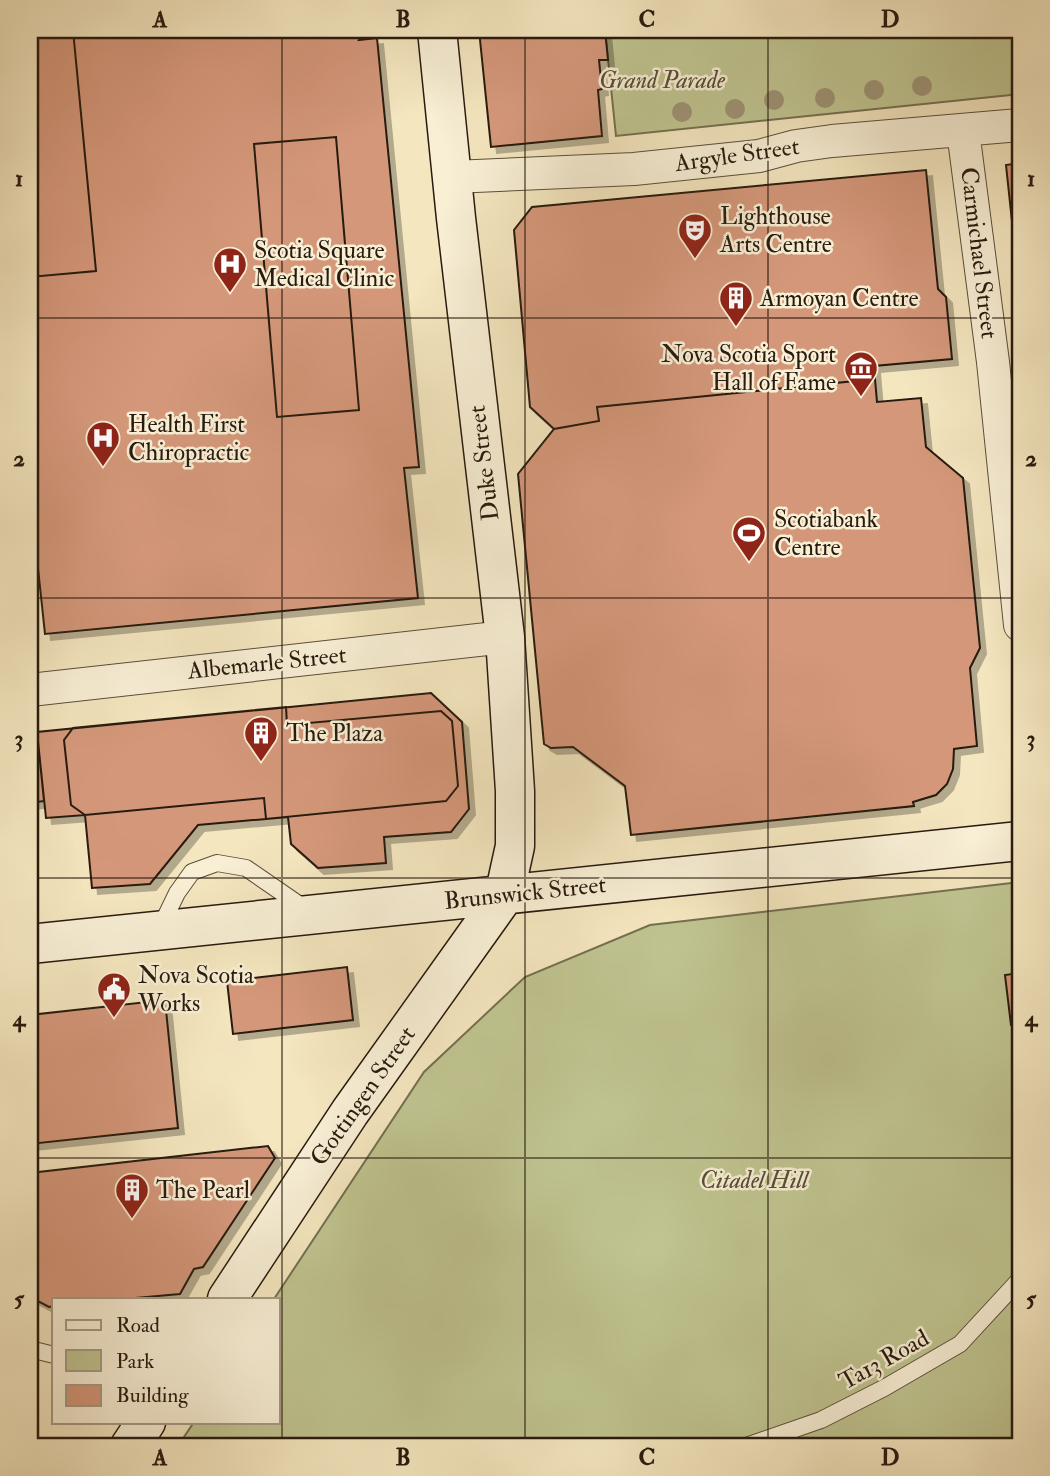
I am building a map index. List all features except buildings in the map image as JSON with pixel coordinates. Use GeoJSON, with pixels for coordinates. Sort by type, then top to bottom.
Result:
{"type":"FeatureCollection","features":[{"type":"Feature","properties":{"kind":"street","name":"Duke Street"},"geometry":{"type":"LineString","coordinates":[[437,30],[505,637],[516,791],[515,846],[503,895]]}},
{"type":"Feature","properties":{"kind":"street","name":"Argyle Street"},"geometry":{"type":"LineString","coordinates":[[453,177],[634,169],[758,156],[796,146],[832,141],[1020,125]]}},
{"type":"Feature","properties":{"kind":"street","name":"Carmichael Street"},"geometry":{"type":"LineString","coordinates":[[963,131],[1007,361],[1019,606]]}},
{"type":"Feature","properties":{"kind":"street","name":"Albemarle Street"},"geometry":{"type":"LineString","coordinates":[[30,690],[505,637]]}},
{"type":"Feature","properties":{"kind":"street","name":"Brunswick Street"},"geometry":{"type":"LineString","coordinates":[[30,944],[1020,841]]}},
{"type":"Feature","properties":{"kind":"street","name":"Gottingen Street"},"geometry":{"type":"LineString","coordinates":[[228,1298],[350,1112],[503,895]]}},
{"type":"Feature","properties":{"kind":"street"},"geometry":{"type":"LineString","coordinates":[[130,1446],[145,1424]]}},
{"type":"Feature","properties":{"kind":"lane"},"geometry":{"type":"LineString","coordinates":[[158,932],[177,893],[192,872],[217,863],[246,868],[314,916]]}},
{"type":"Feature","properties":{"kind":"lane","name":"Ta13 Road"},"geometry":{"type":"LineString","coordinates":[[746,1446],[821,1420],[884,1388],[960,1344],[1020,1279]]}},
{"type":"Feature","properties":{"kind":"lane"},"geometry":{"type":"LineString","coordinates":[[30,1349],[52,1354]]}},
{"type":"Feature","properties":{"kind":"green space","name":"Grand Parade"},"geometry":{"type":"Polygon","coordinates":[[[605,30],[1020,30],[1020,94],[616,136],[605,30]]]}},
{"type":"Feature","properties":{"kind":"green space","name":"Citadel Hill"},"geometry":{"type":"Polygon","coordinates":[[[1020,882],[1020,1446],[178,1446],[193,1424],[280,1424],[280,1298],[275,1298],[424,1072],[525,977],[650,925],[1020,882]]]}},
{"type":"Feature","properties":{"kind":"place","name":"Lighthouse Arts Centre"},"geometry":{"type":"Point","coordinates":[695,260]}},
{"type":"Feature","properties":{"kind":"place","name":"Scotia Square Medical Clinic"},"geometry":{"type":"Point","coordinates":[230,294]}},
{"type":"Feature","properties":{"kind":"place","name":"Armoyan Centre"},"geometry":{"type":"Point","coordinates":[736,328]}},
{"type":"Feature","properties":{"kind":"place","name":"Nova Scotia Sport Hall of Fame"},"geometry":{"type":"Point","coordinates":[861,398]}},
{"type":"Feature","properties":{"kind":"place","name":"Health First Chiropractic"},"geometry":{"type":"Point","coordinates":[103,468]}},
{"type":"Feature","properties":{"kind":"place","name":"Scotiabank Centre"},"geometry":{"type":"Point","coordinates":[749,563]}},
{"type":"Feature","properties":{"kind":"place","name":"The Plaza"},"geometry":{"type":"Point","coordinates":[261,763]}},
{"type":"Feature","properties":{"kind":"place","name":"Nova Scotia Works"},"geometry":{"type":"Point","coordinates":[114,1019]}},
{"type":"Feature","properties":{"kind":"place","name":"The Pearl"},"geometry":{"type":"Point","coordinates":[132,1220]}}]}
